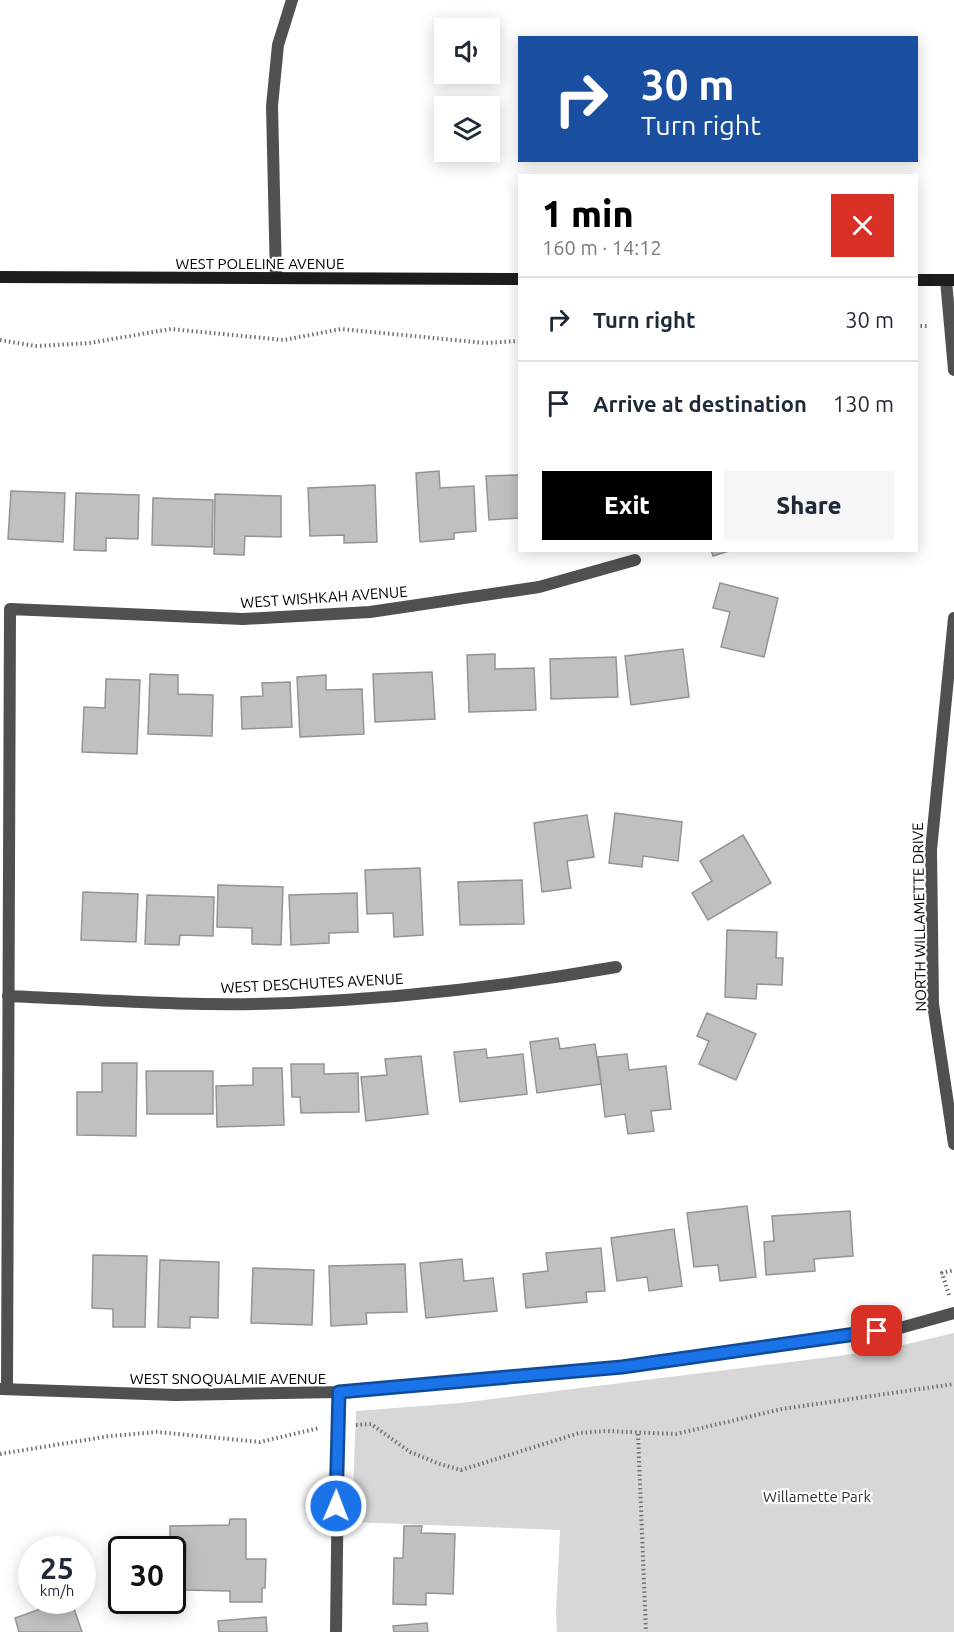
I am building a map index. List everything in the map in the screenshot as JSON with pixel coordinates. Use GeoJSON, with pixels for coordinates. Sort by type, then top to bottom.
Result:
{"type":"FeatureCollection","features":[{"type":"Feature","properties":{"kind":"street"},"geometry":{"type":"LineString","coordinates":[[276,278],[272,106],[278,45],[292,0]]}},
{"type":"Feature","properties":{"kind":"street","name":"WEST POLELINE AVENUE"},"geometry":{"type":"LineString","coordinates":[[0,277],[518,279]]}},
{"type":"Feature","properties":{"kind":"street"},"geometry":{"type":"LineString","coordinates":[[918,280],[950,280],[954,370]]}},
{"type":"Feature","properties":{"kind":"street","name":"WEST WISHKAH AVENUE"},"geometry":{"type":"LineString","coordinates":[[8,996],[10,609],[243,619],[370,612],[539,587],[635,560]]}},
{"type":"Feature","properties":{"kind":"street","name":"NORTH WILLAMETTE DRIVE"},"geometry":{"type":"LineString","coordinates":[[954,618],[931,850],[933,1004],[954,1144]]}},
{"type":"Feature","properties":{"kind":"street","name":"WEST DESCHUTES AVENUE"},"geometry":{"type":"LineString","coordinates":[[8,996],[176,1003],[288,1003],[421,993],[616,967]]}},
{"type":"Feature","properties":{"kind":"street"},"geometry":{"type":"LineString","coordinates":[[4,1389],[8,996]]}},
{"type":"Feature","properties":{"kind":"street","name":"WEST SNOQUALMIE AVENUE"},"geometry":{"type":"LineString","coordinates":[[4,1389],[176,1395],[339,1392],[622,1367],[900,1328],[952,1308]]}},
{"type":"Feature","properties":{"kind":"street"},"geometry":{"type":"LineString","coordinates":[[336,1632],[339,1392]]}},
{"type":"Feature","properties":{"kind":"path"},"geometry":{"type":"LineString","coordinates":[[0,340],[35,346],[89,343],[171,329],[284,340],[341,329],[485,343],[518,341]]}},
{"type":"Feature","properties":{"kind":"path"},"geometry":{"type":"LineString","coordinates":[[952,1308],[942,1273],[954,1270]]}},
{"type":"Feature","properties":{"kind":"path"},"geometry":{"type":"LineString","coordinates":[[0,1454],[158,1432],[260,1442],[308,1429],[370,1424],[410,1452],[461,1470],[579,1433],[606,1431],[676,1434],[782,1408],[954,1384]]}},
{"type":"Feature","properties":{"kind":"path"},"geometry":{"type":"LineString","coordinates":[[638,1434],[646,1632]]}},
{"type":"Feature","properties":{"kind":"green space","name":"Willamette Park"},"geometry":{"type":"Polygon","coordinates":[[[954,1333],[954,1632],[557,1632],[560,1530],[352,1522],[356,1411],[460,1403],[838,1356],[890,1348],[954,1333]]]}},
{"type":"Feature","properties":{"kind":"building"},"geometry":{"type":"Polygon","coordinates":[[[439,471],[440,488],[474,486],[476,531],[454,533],[454,539],[420,542],[416,473],[439,471]]]}},
{"type":"Feature","properties":{"kind":"building"},"geometry":{"type":"Polygon","coordinates":[[[518,475],[518,518],[489,520],[486,476],[518,475]]]}},
{"type":"Feature","properties":{"kind":"building"},"geometry":{"type":"Polygon","coordinates":[[[375,485],[377,542],[344,543],[344,535],[310,536],[308,488],[375,485]]]}},
{"type":"Feature","properties":{"kind":"building"},"geometry":{"type":"Polygon","coordinates":[[[11,491],[65,493],[63,542],[8,539],[11,491]]]}},
{"type":"Feature","properties":{"kind":"building"},"geometry":{"type":"Polygon","coordinates":[[[76,493],[139,495],[138,539],[106,538],[106,551],[74,550],[76,493]]]}},
{"type":"Feature","properties":{"kind":"building"},"geometry":{"type":"Polygon","coordinates":[[[215,494],[281,496],[281,537],[245,536],[244,555],[214,554],[215,494]]]}},
{"type":"Feature","properties":{"kind":"building"},"geometry":{"type":"Polygon","coordinates":[[[153,498],[213,500],[212,547],[152,545],[153,498]]]}},
{"type":"Feature","properties":{"kind":"building"},"geometry":{"type":"Polygon","coordinates":[[[712,552],[726,552],[713,556],[712,552]]]}},
{"type":"Feature","properties":{"kind":"building"},"geometry":{"type":"Polygon","coordinates":[[[720,583],[778,598],[764,657],[721,647],[730,612],[713,608],[720,583]]]}},
{"type":"Feature","properties":{"kind":"building"},"geometry":{"type":"Polygon","coordinates":[[[683,649],[689,697],[631,705],[625,656],[683,649]]]}},
{"type":"Feature","properties":{"kind":"building"},"geometry":{"type":"Polygon","coordinates":[[[495,654],[495,669],[534,668],[536,710],[469,712],[467,655],[495,654]]]}},
{"type":"Feature","properties":{"kind":"building"},"geometry":{"type":"Polygon","coordinates":[[[616,657],[618,697],[551,699],[550,659],[616,657]]]}},
{"type":"Feature","properties":{"kind":"building"},"geometry":{"type":"Polygon","coordinates":[[[432,672],[435,719],[375,722],[373,674],[432,672]]]}},
{"type":"Feature","properties":{"kind":"building"},"geometry":{"type":"Polygon","coordinates":[[[150,674],[178,675],[178,694],[213,695],[212,736],[148,734],[150,674]]]}},
{"type":"Feature","properties":{"kind":"building"},"geometry":{"type":"Polygon","coordinates":[[[326,675],[326,690],[362,689],[364,734],[300,737],[297,677],[326,675]]]}},
{"type":"Feature","properties":{"kind":"building"},"geometry":{"type":"Polygon","coordinates":[[[106,679],[140,680],[137,754],[82,752],[84,707],[105,708],[106,679]]]}},
{"type":"Feature","properties":{"kind":"building"},"geometry":{"type":"Polygon","coordinates":[[[290,682],[292,727],[242,729],[241,697],[263,696],[262,683],[290,682]]]}},
{"type":"Feature","properties":{"kind":"building"},"geometry":{"type":"Polygon","coordinates":[[[615,813],[682,822],[678,861],[643,856],[642,867],[609,863],[615,813]]]}},
{"type":"Feature","properties":{"kind":"building"},"geometry":{"type":"Polygon","coordinates":[[[587,815],[594,857],[567,861],[571,888],[542,892],[534,823],[587,815]]]}},
{"type":"Feature","properties":{"kind":"building"},"geometry":{"type":"Polygon","coordinates":[[[743,835],[771,883],[708,920],[692,893],[712,881],[700,861],[743,835]]]}},
{"type":"Feature","properties":{"kind":"building"},"geometry":{"type":"Polygon","coordinates":[[[420,868],[423,935],[394,937],[393,913],[367,914],[365,870],[420,868]]]}},
{"type":"Feature","properties":{"kind":"building"},"geometry":{"type":"Polygon","coordinates":[[[522,880],[524,924],[460,925],[458,882],[522,880]]]}},
{"type":"Feature","properties":{"kind":"building"},"geometry":{"type":"Polygon","coordinates":[[[218,885],[283,887],[281,945],[252,944],[252,928],[217,927],[218,885]]]}},
{"type":"Feature","properties":{"kind":"building"},"geometry":{"type":"Polygon","coordinates":[[[83,892],[138,894],[136,942],[81,940],[83,892]]]}},
{"type":"Feature","properties":{"kind":"building"},"geometry":{"type":"Polygon","coordinates":[[[357,893],[358,932],[329,933],[329,943],[291,945],[289,895],[357,893]]]}},
{"type":"Feature","properties":{"kind":"building"},"geometry":{"type":"Polygon","coordinates":[[[147,895],[214,897],[213,936],[180,935],[179,945],[145,944],[147,895]]]}},
{"type":"Feature","properties":{"kind":"building"},"geometry":{"type":"Polygon","coordinates":[[[727,930],[777,932],[776,958],[783,958],[782,985],[757,984],[756,999],[725,997],[727,930]]]}},
{"type":"Feature","properties":{"kind":"building"},"geometry":{"type":"Polygon","coordinates":[[[707,1013],[756,1034],[736,1080],[699,1064],[709,1041],[697,1036],[707,1013]]]}},
{"type":"Feature","properties":{"kind":"building"},"geometry":{"type":"Polygon","coordinates":[[[558,1038],[560,1049],[595,1044],[601,1084],[537,1093],[530,1042],[558,1038]]]}},
{"type":"Feature","properties":{"kind":"building"},"geometry":{"type":"Polygon","coordinates":[[[486,1049],[487,1058],[523,1054],[527,1094],[460,1102],[454,1052],[486,1049]]]}},
{"type":"Feature","properties":{"kind":"building"},"geometry":{"type":"Polygon","coordinates":[[[627,1054],[629,1070],[666,1066],[671,1109],[651,1111],[654,1131],[628,1134],[625,1114],[605,1117],[598,1057],[627,1054]]]}},
{"type":"Feature","properties":{"kind":"building"},"geometry":{"type":"Polygon","coordinates":[[[421,1056],[428,1114],[366,1121],[361,1077],[387,1075],[385,1059],[421,1056]]]}},
{"type":"Feature","properties":{"kind":"building"},"geometry":{"type":"Polygon","coordinates":[[[102,1063],[137,1063],[136,1136],[77,1135],[77,1092],[102,1092],[102,1063]]]}},
{"type":"Feature","properties":{"kind":"building"},"geometry":{"type":"Polygon","coordinates":[[[291,1064],[324,1064],[324,1074],[358,1073],[359,1112],[301,1113],[300,1097],[292,1097],[291,1064]]]}},
{"type":"Feature","properties":{"kind":"building"},"geometry":{"type":"Polygon","coordinates":[[[253,1068],[282,1068],[284,1125],[217,1127],[216,1086],[253,1085],[253,1068]]]}},
{"type":"Feature","properties":{"kind":"building"},"geometry":{"type":"Polygon","coordinates":[[[146,1071],[213,1071],[213,1114],[147,1114],[146,1071]]]}},
{"type":"Feature","properties":{"kind":"building"},"geometry":{"type":"Polygon","coordinates":[[[747,1206],[756,1277],[720,1281],[718,1265],[694,1267],[687,1213],[747,1206]]]}},
{"type":"Feature","properties":{"kind":"building"},"geometry":{"type":"Polygon","coordinates":[[[850,1211],[853,1256],[814,1259],[815,1271],[766,1275],[764,1242],[774,1241],[772,1216],[850,1211]]]}},
{"type":"Feature","properties":{"kind":"building"},"geometry":{"type":"Polygon","coordinates":[[[674,1229],[682,1286],[649,1291],[647,1277],[617,1281],[611,1238],[674,1229]]]}},
{"type":"Feature","properties":{"kind":"building"},"geometry":{"type":"Polygon","coordinates":[[[601,1248],[605,1291],[586,1292],[587,1302],[526,1308],[523,1274],[548,1271],[546,1253],[601,1248]]]}},
{"type":"Feature","properties":{"kind":"building"},"geometry":{"type":"Polygon","coordinates":[[[93,1255],[147,1256],[145,1327],[113,1327],[113,1309],[92,1308],[93,1255]]]}},
{"type":"Feature","properties":{"kind":"building"},"geometry":{"type":"Polygon","coordinates":[[[462,1259],[464,1281],[493,1278],[497,1311],[426,1318],[420,1263],[462,1259]]]}},
{"type":"Feature","properties":{"kind":"building"},"geometry":{"type":"Polygon","coordinates":[[[160,1260],[219,1262],[218,1318],[190,1317],[190,1328],[158,1327],[160,1260]]]}},
{"type":"Feature","properties":{"kind":"building"},"geometry":{"type":"Polygon","coordinates":[[[405,1264],[407,1312],[366,1313],[367,1324],[331,1326],[329,1266],[405,1264]]]}},
{"type":"Feature","properties":{"kind":"building"},"geometry":{"type":"Polygon","coordinates":[[[253,1268],[314,1270],[312,1325],[251,1323],[253,1268]]]}},
{"type":"Feature","properties":{"kind":"building"},"geometry":{"type":"Polygon","coordinates":[[[230,1519],[246,1519],[246,1559],[266,1559],[262,1602],[230,1602],[230,1591],[186,1590],[186,1536],[170,1536],[170,1526],[229,1525],[230,1519]]]}},
{"type":"Feature","properties":{"kind":"building"},"geometry":{"type":"Polygon","coordinates":[[[404,1526],[422,1526],[421,1533],[455,1534],[453,1594],[426,1593],[426,1605],[393,1604],[394,1558],[403,1558],[404,1526]]]}},
{"type":"Feature","properties":{"kind":"building"},"geometry":{"type":"Polygon","coordinates":[[[26,1614],[76,1614],[82,1632],[19,1632],[15,1618],[26,1614]]]}},
{"type":"Feature","properties":{"kind":"building"},"geometry":{"type":"Polygon","coordinates":[[[266,1617],[267,1632],[219,1632],[218,1621],[266,1617]]]}},
{"type":"Feature","properties":{"kind":"building"},"geometry":{"type":"Polygon","coordinates":[[[427,1623],[428,1632],[394,1632],[393,1626],[427,1623]]]}},
{"type":"Feature","properties":{"kind":"route"},"geometry":{"type":"LineString","coordinates":[[336,1506],[339,1392],[622,1367],[877,1331]]}}]}
